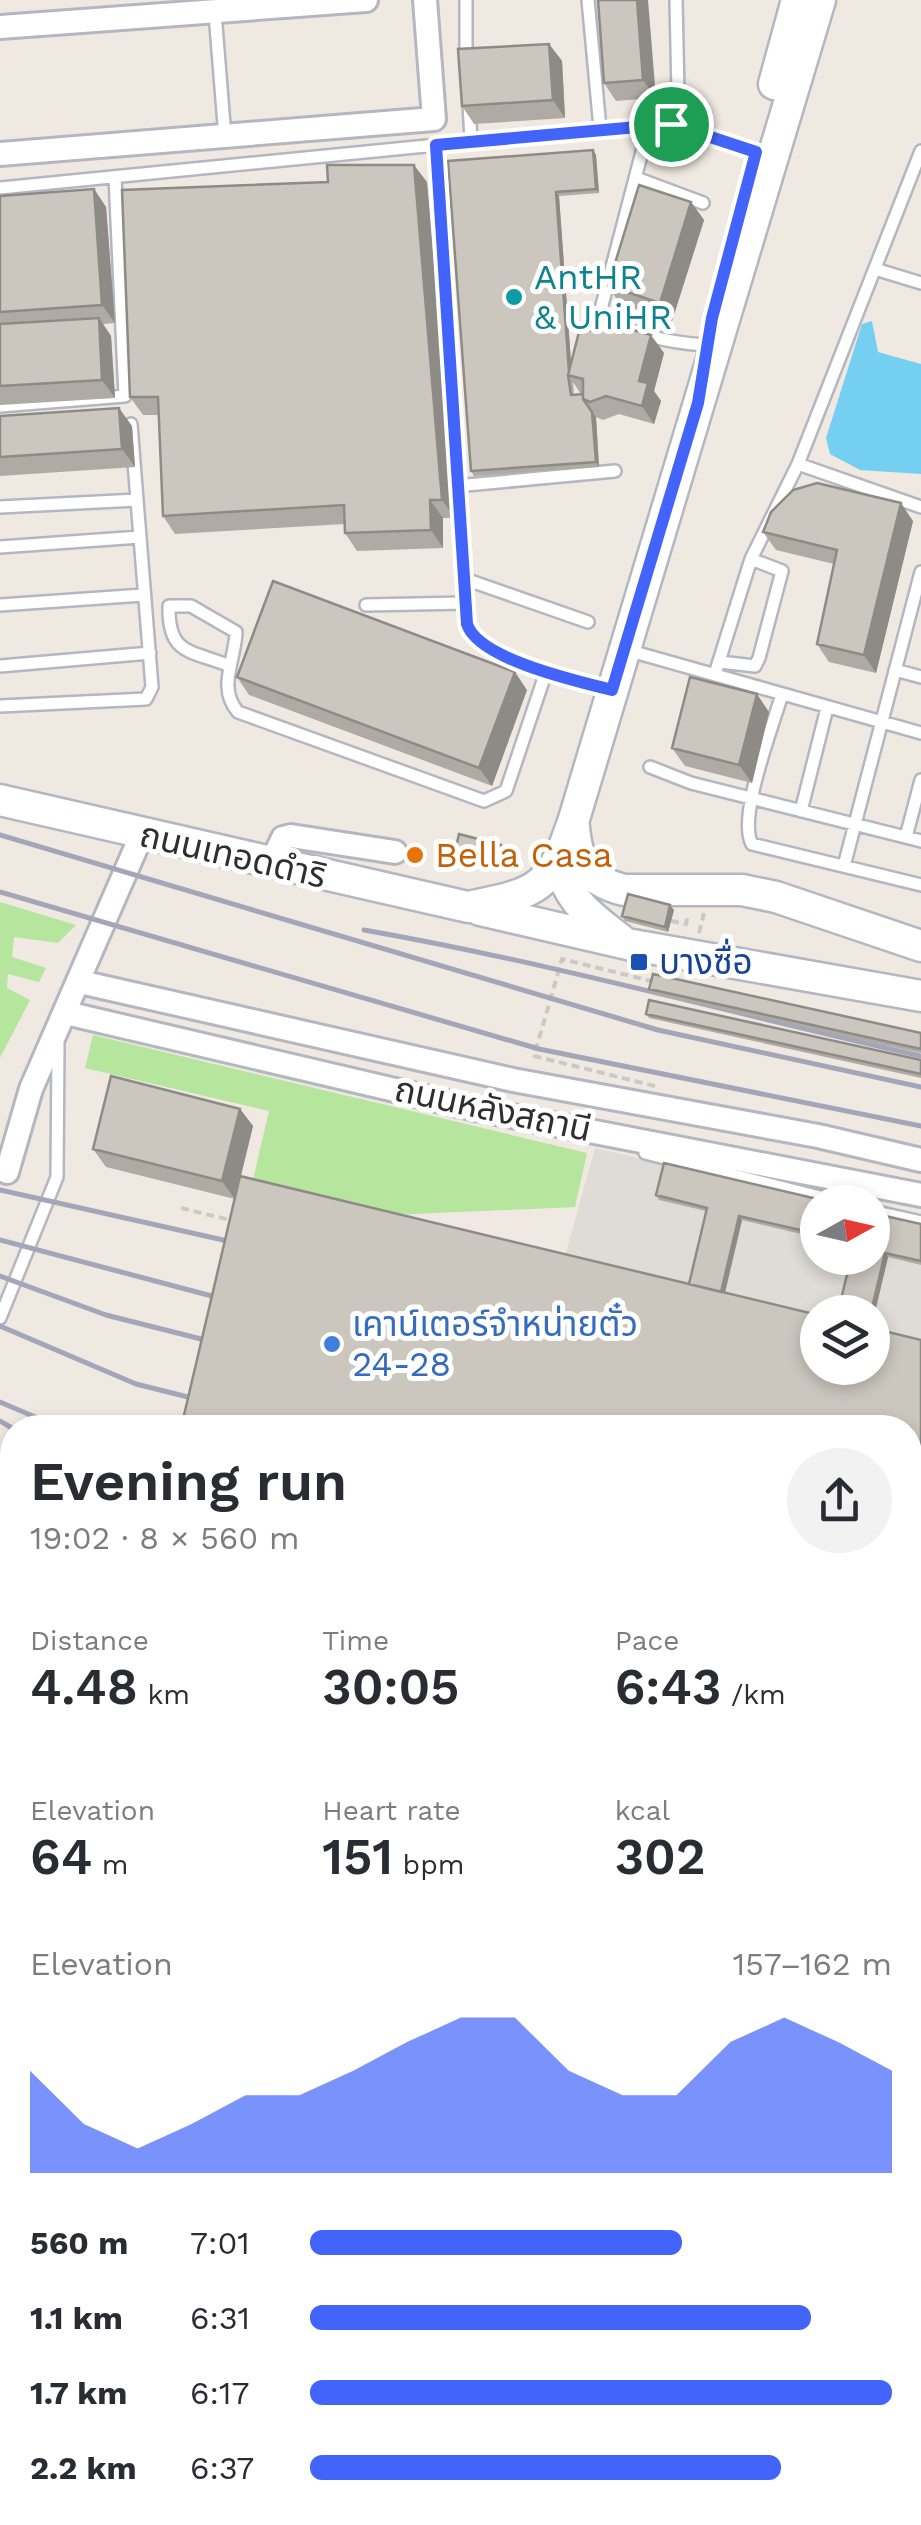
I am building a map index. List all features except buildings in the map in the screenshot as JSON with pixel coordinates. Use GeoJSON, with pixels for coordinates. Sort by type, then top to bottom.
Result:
{"type":"FeatureCollection","features":[{"type":"Feature","properties":{"kind":"street"},"geometry":{"type":"LineString","coordinates":[[0,27],[79,12],[215,13],[366,0]]}},
{"type":"Feature","properties":{"kind":"street"},"geometry":{"type":"LineString","coordinates":[[0,154],[434,119],[424,0]]}},
{"type":"Feature","properties":{"kind":"street"},"geometry":{"type":"LineString","coordinates":[[560,863],[700,396],[756,152],[796,0]]}},
{"type":"Feature","properties":{"kind":"street"},"geometry":{"type":"LineString","coordinates":[[715,334],[820,0]]}},
{"type":"Feature","properties":{"kind":"street"},"geometry":{"type":"LineString","coordinates":[[700,396],[739,322],[833,0]]}},
{"type":"Feature","properties":{"kind":"street","name":"ถนนเทอดดำริ"},"geometry":{"type":"LineString","coordinates":[[0,800],[627,944],[916,990]]}},
{"type":"Feature","properties":{"kind":"street"},"geometry":{"type":"LineString","coordinates":[[574,819],[580,860],[590,876],[606,886],[624,890],[742,890],[776,896],[919,948]]}},
{"type":"Feature","properties":{"kind":"street"},"geometry":{"type":"LineString","coordinates":[[7,1172],[31,1089],[142,834]]}},
{"type":"Feature","properties":{"kind":"street"},"geometry":{"type":"LineString","coordinates":[[270,865],[284,838],[291,836],[395,852]]}},
{"type":"Feature","properties":{"kind":"street","name":"ถนนเทอดดำริ"},"geometry":{"type":"LineString","coordinates":[[468,907],[532,891],[560,863]]}},
{"type":"Feature","properties":{"kind":"street","name":"ถนนเทอดดำริ"},"geometry":{"type":"LineString","coordinates":[[560,863],[564,888],[582,909],[627,944]]}},
{"type":"Feature","properties":{"kind":"street","name":"ถนนหลังสถานี"},"geometry":{"type":"LineString","coordinates":[[80,982],[513,1080],[921,1160]]}},
{"type":"Feature","properties":{"kind":"street","name":"ถนนหลังสถานี"},"geometry":{"type":"LineString","coordinates":[[62,1021],[476,1109],[921,1194]]}},
{"type":"Feature","properties":{"kind":"street"},"geometry":{"type":"LineString","coordinates":[[0,1127],[31,1089]]}},
{"type":"Feature","properties":{"kind":"lane"},"geometry":{"type":"LineString","coordinates":[[466,0],[467,71]]}},
{"type":"Feature","properties":{"kind":"lane"},"geometry":{"type":"LineString","coordinates":[[588,0],[600,128]]}},
{"type":"Feature","properties":{"kind":"lane"},"geometry":{"type":"LineString","coordinates":[[676,0],[678,93]]}},
{"type":"Feature","properties":{"kind":"lane"},"geometry":{"type":"LineString","coordinates":[[215,13],[225,138]]}},
{"type":"Feature","properties":{"kind":"lane"},"geometry":{"type":"LineString","coordinates":[[468,88],[471,140]]}},
{"type":"Feature","properties":{"kind":"lane"},"geometry":{"type":"LineString","coordinates":[[0,188],[649,125],[671,124],[756,152]]}},
{"type":"Feature","properties":{"kind":"lane"},"geometry":{"type":"LineString","coordinates":[[649,125],[602,297],[603,316],[675,344],[715,334]]}},
{"type":"Feature","properties":{"kind":"lane"},"geometry":{"type":"LineString","coordinates":[[436,145],[462,578],[471,637],[478,644],[546,672],[612,690]]}},
{"type":"Feature","properties":{"kind":"lane"},"geometry":{"type":"LineString","coordinates":[[718,668],[751,559],[798,464],[921,151]]}},
{"type":"Feature","properties":{"kind":"lane"},"geometry":{"type":"LineString","coordinates":[[0,406],[125,396],[116,177]]}},
{"type":"Feature","properties":{"kind":"lane"},"geometry":{"type":"LineString","coordinates":[[636,178],[704,203]]}},
{"type":"Feature","properties":{"kind":"lane"},"geometry":{"type":"LineString","coordinates":[[875,269],[921,283]]}},
{"type":"Feature","properties":{"kind":"lane"},"geometry":{"type":"LineString","coordinates":[[0,706],[146,699],[152,687],[131,424]]}},
{"type":"Feature","properties":{"kind":"lane"},"geometry":{"type":"LineString","coordinates":[[798,464],[921,508]]}},
{"type":"Feature","properties":{"kind":"lane"},"geometry":{"type":"LineString","coordinates":[[456,486],[614,471]]}},
{"type":"Feature","properties":{"kind":"lane"},"geometry":{"type":"LineString","coordinates":[[0,507],[137,500]]}},
{"type":"Feature","properties":{"kind":"lane"},"geometry":{"type":"LineString","coordinates":[[0,547],[140,537]]}},
{"type":"Feature","properties":{"kind":"lane"},"geometry":{"type":"LineString","coordinates":[[718,668],[755,666],[760,658],[782,571],[751,559]]}},
{"type":"Feature","properties":{"kind":"lane"},"geometry":{"type":"LineString","coordinates":[[844,866],[920,576]]}},
{"type":"Feature","properties":{"kind":"lane"},"geometry":{"type":"LineString","coordinates":[[462,578],[588,622]]}},
{"type":"Feature","properties":{"kind":"lane"},"geometry":{"type":"LineString","coordinates":[[0,605],[143,595]]}},
{"type":"Feature","properties":{"kind":"lane"},"geometry":{"type":"LineString","coordinates":[[366,606],[464,603]]}},
{"type":"Feature","properties":{"kind":"lane"},"geometry":{"type":"LineString","coordinates":[[230,666],[175,645],[168,633],[169,606],[191,606],[236,632],[228,701],[238,712],[484,800],[506,792],[546,672]]}},
{"type":"Feature","properties":{"kind":"lane"},"geometry":{"type":"LineString","coordinates":[[907,626],[921,630]]}},
{"type":"Feature","properties":{"kind":"lane"},"geometry":{"type":"LineString","coordinates":[[624,649],[718,668],[782,694],[921,733]]}},
{"type":"Feature","properties":{"kind":"lane"},"geometry":{"type":"LineString","coordinates":[[0,666],[150,653]]}},
{"type":"Feature","properties":{"kind":"lane"},"geometry":{"type":"LineString","coordinates":[[895,670],[921,677]]}},
{"type":"Feature","properties":{"kind":"lane"},"geometry":{"type":"LineString","coordinates":[[782,694],[747,827],[752,844],[921,885]]}},
{"type":"Feature","properties":{"kind":"lane"},"geometry":{"type":"LineString","coordinates":[[801,811],[827,708]]}},
{"type":"Feature","properties":{"kind":"lane"},"geometry":{"type":"LineString","coordinates":[[650,767],[801,811],[921,840]]}},
{"type":"Feature","properties":{"kind":"lane"},"geometry":{"type":"LineString","coordinates":[[906,837],[921,780]]}},
{"type":"Feature","properties":{"kind":"lane"},"geometry":{"type":"LineString","coordinates":[[0,1318],[57,1177],[62,1021]]}},
{"type":"Feature","properties":{"kind":"lane"},"geometry":{"type":"LineString","coordinates":[[476,1109],[800,1192]]}},
{"type":"Feature","properties":{"kind":"lane"},"geometry":{"type":"LineString","coordinates":[[890,1214],[921,1222]]}},
{"type":"Feature","properties":{"kind":"path"},"geometry":{"type":"LineString","coordinates":[[671,921],[686,924],[688,916]]}},
{"type":"Feature","properties":{"kind":"path"},"geometry":{"type":"LineString","coordinates":[[650,1105],[656,1083],[534,1056],[562,959],[656,982]]}},
{"type":"Feature","properties":{"kind":"path"},"geometry":{"type":"LineString","coordinates":[[181,1208],[246,1223]]}},
{"type":"Feature","properties":{"kind":"green space"},"geometry":{"type":"Polygon","coordinates":[[[0,902],[76,925],[58,943],[14,937],[12,957],[46,968],[39,982],[8,974],[7,988],[30,1000],[0,1058],[0,902]]]}},
{"type":"Feature","properties":{"kind":"green space"},"geometry":{"type":"Polygon","coordinates":[[[93,1035],[587,1153],[575,1207],[391,1215],[251,1188],[269,1111],[85,1068],[93,1035]]]}},
{"type":"Feature","properties":{"kind":"shaded area"},"geometry":{"type":"Polygon","coordinates":[[[595,1148],[800,1196],[800,1275],[890,1275],[890,1246],[921,1225],[921,1354],[890,1346],[890,1295],[800,1295],[800,1324],[562,1267],[595,1148]]]}},
{"type":"Feature","properties":{"kind":"water"},"geometry":{"type":"Polygon","coordinates":[[[872,321],[878,352],[921,364],[921,474],[860,470],[830,454],[826,438],[862,324],[872,321]]]}},
{"type":"Feature","properties":{"kind":"railway"},"geometry":{"type":"LineString","coordinates":[[0,835],[658,1030],[921,1087]]}},
{"type":"Feature","properties":{"kind":"railway"},"geometry":{"type":"LineString","coordinates":[[0,892],[539,1049],[921,1126]]}},
{"type":"Feature","properties":{"kind":"railway"},"geometry":{"type":"LineString","coordinates":[[364,930],[574,973],[921,1056]]}},
{"type":"Feature","properties":{"kind":"railway"},"geometry":{"type":"LineString","coordinates":[[0,1190],[241,1244]]}},
{"type":"Feature","properties":{"kind":"railway"},"geometry":{"type":"LineString","coordinates":[[0,1240],[227,1300]]}},
{"type":"Feature","properties":{"kind":"railway"},"geometry":{"type":"LineString","coordinates":[[0,1276],[106,1315],[217,1343]]}},
{"type":"Feature","properties":{"kind":"railway"},"geometry":{"type":"LineString","coordinates":[[0,1326],[136,1384],[204,1401]]}},
{"type":"Feature","properties":{"kind":"railway"},"geometry":{"type":"LineString","coordinates":[[0,1402],[30,1415]]}},
{"type":"Feature","properties":{"kind":"place","name":"AntHR & UniHR"},"geometry":{"type":"Point","coordinates":[514,297]}},
{"type":"Feature","properties":{"kind":"place","name":"Bella Casa"},"geometry":{"type":"Point","coordinates":[415,855]}},
{"type":"Feature","properties":{"kind":"place","name":"บางซื่อ"},"geometry":{"type":"Point","coordinates":[639,962]}},
{"type":"Feature","properties":{"kind":"place","name":"เคาน์เตอร์จำหน่ายตั๋ว 24-28"},"geometry":{"type":"Point","coordinates":[332,1344]}},
{"type":"Feature","properties":{"kind":"route"},"geometry":{"type":"LineString","coordinates":[[671,124],[756,152],[712,318],[698,403],[612,690],[546,672],[478,644],[471,637],[462,578],[436,145],[671,124]]}}]}
